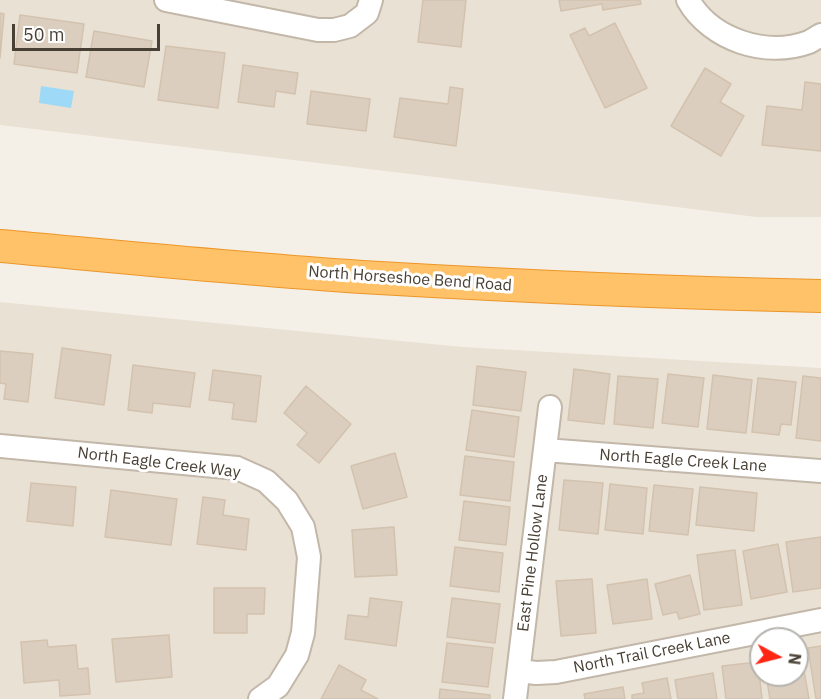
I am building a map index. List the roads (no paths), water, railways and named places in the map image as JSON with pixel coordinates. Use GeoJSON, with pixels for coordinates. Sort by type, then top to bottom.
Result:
{"type":"FeatureCollection","features":[{"type":"Feature","properties":{"kind":"highway","name":"North Horseshoe Bend Road"},"geometry":{"type":"LineString","coordinates":[[0,246],[179,263],[360,276],[541,287],[821,296]]}},
{"type":"Feature","properties":{"kind":"street"},"geometry":{"type":"LineString","coordinates":[[166,0],[318,30],[334,30],[350,26],[367,13],[371,0]]}},
{"type":"Feature","properties":{"kind":"street"},"geometry":{"type":"LineString","coordinates":[[688,0],[710,25],[734,40],[759,47],[784,47],[808,42],[821,35]]}},
{"type":"Feature","properties":{"kind":"street","name":"East Pine Hollow Lane"},"geometry":{"type":"LineString","coordinates":[[515,699],[550,407]]}},
{"type":"Feature","properties":{"kind":"street","name":"North Eagle Creek Way"},"geometry":{"type":"LineString","coordinates":[[0,446],[237,468],[266,481],[287,501],[303,527],[309,557],[303,633],[297,655],[278,686],[260,699]]}},
{"type":"Feature","properties":{"kind":"street","name":"North Eagle Creek Lane"},"geometry":{"type":"LineString","coordinates":[[545,450],[821,471]]}},
{"type":"Feature","properties":{"kind":"street","name":"North Trail Creek Lane"},"geometry":{"type":"LineString","coordinates":[[519,671],[556,672],[821,620]]}},
{"type":"Feature","properties":{"kind":"water"},"geometry":{"type":"Polygon","coordinates":[[[41,86],[74,91],[71,108],[39,103],[41,86]]]}}]}
